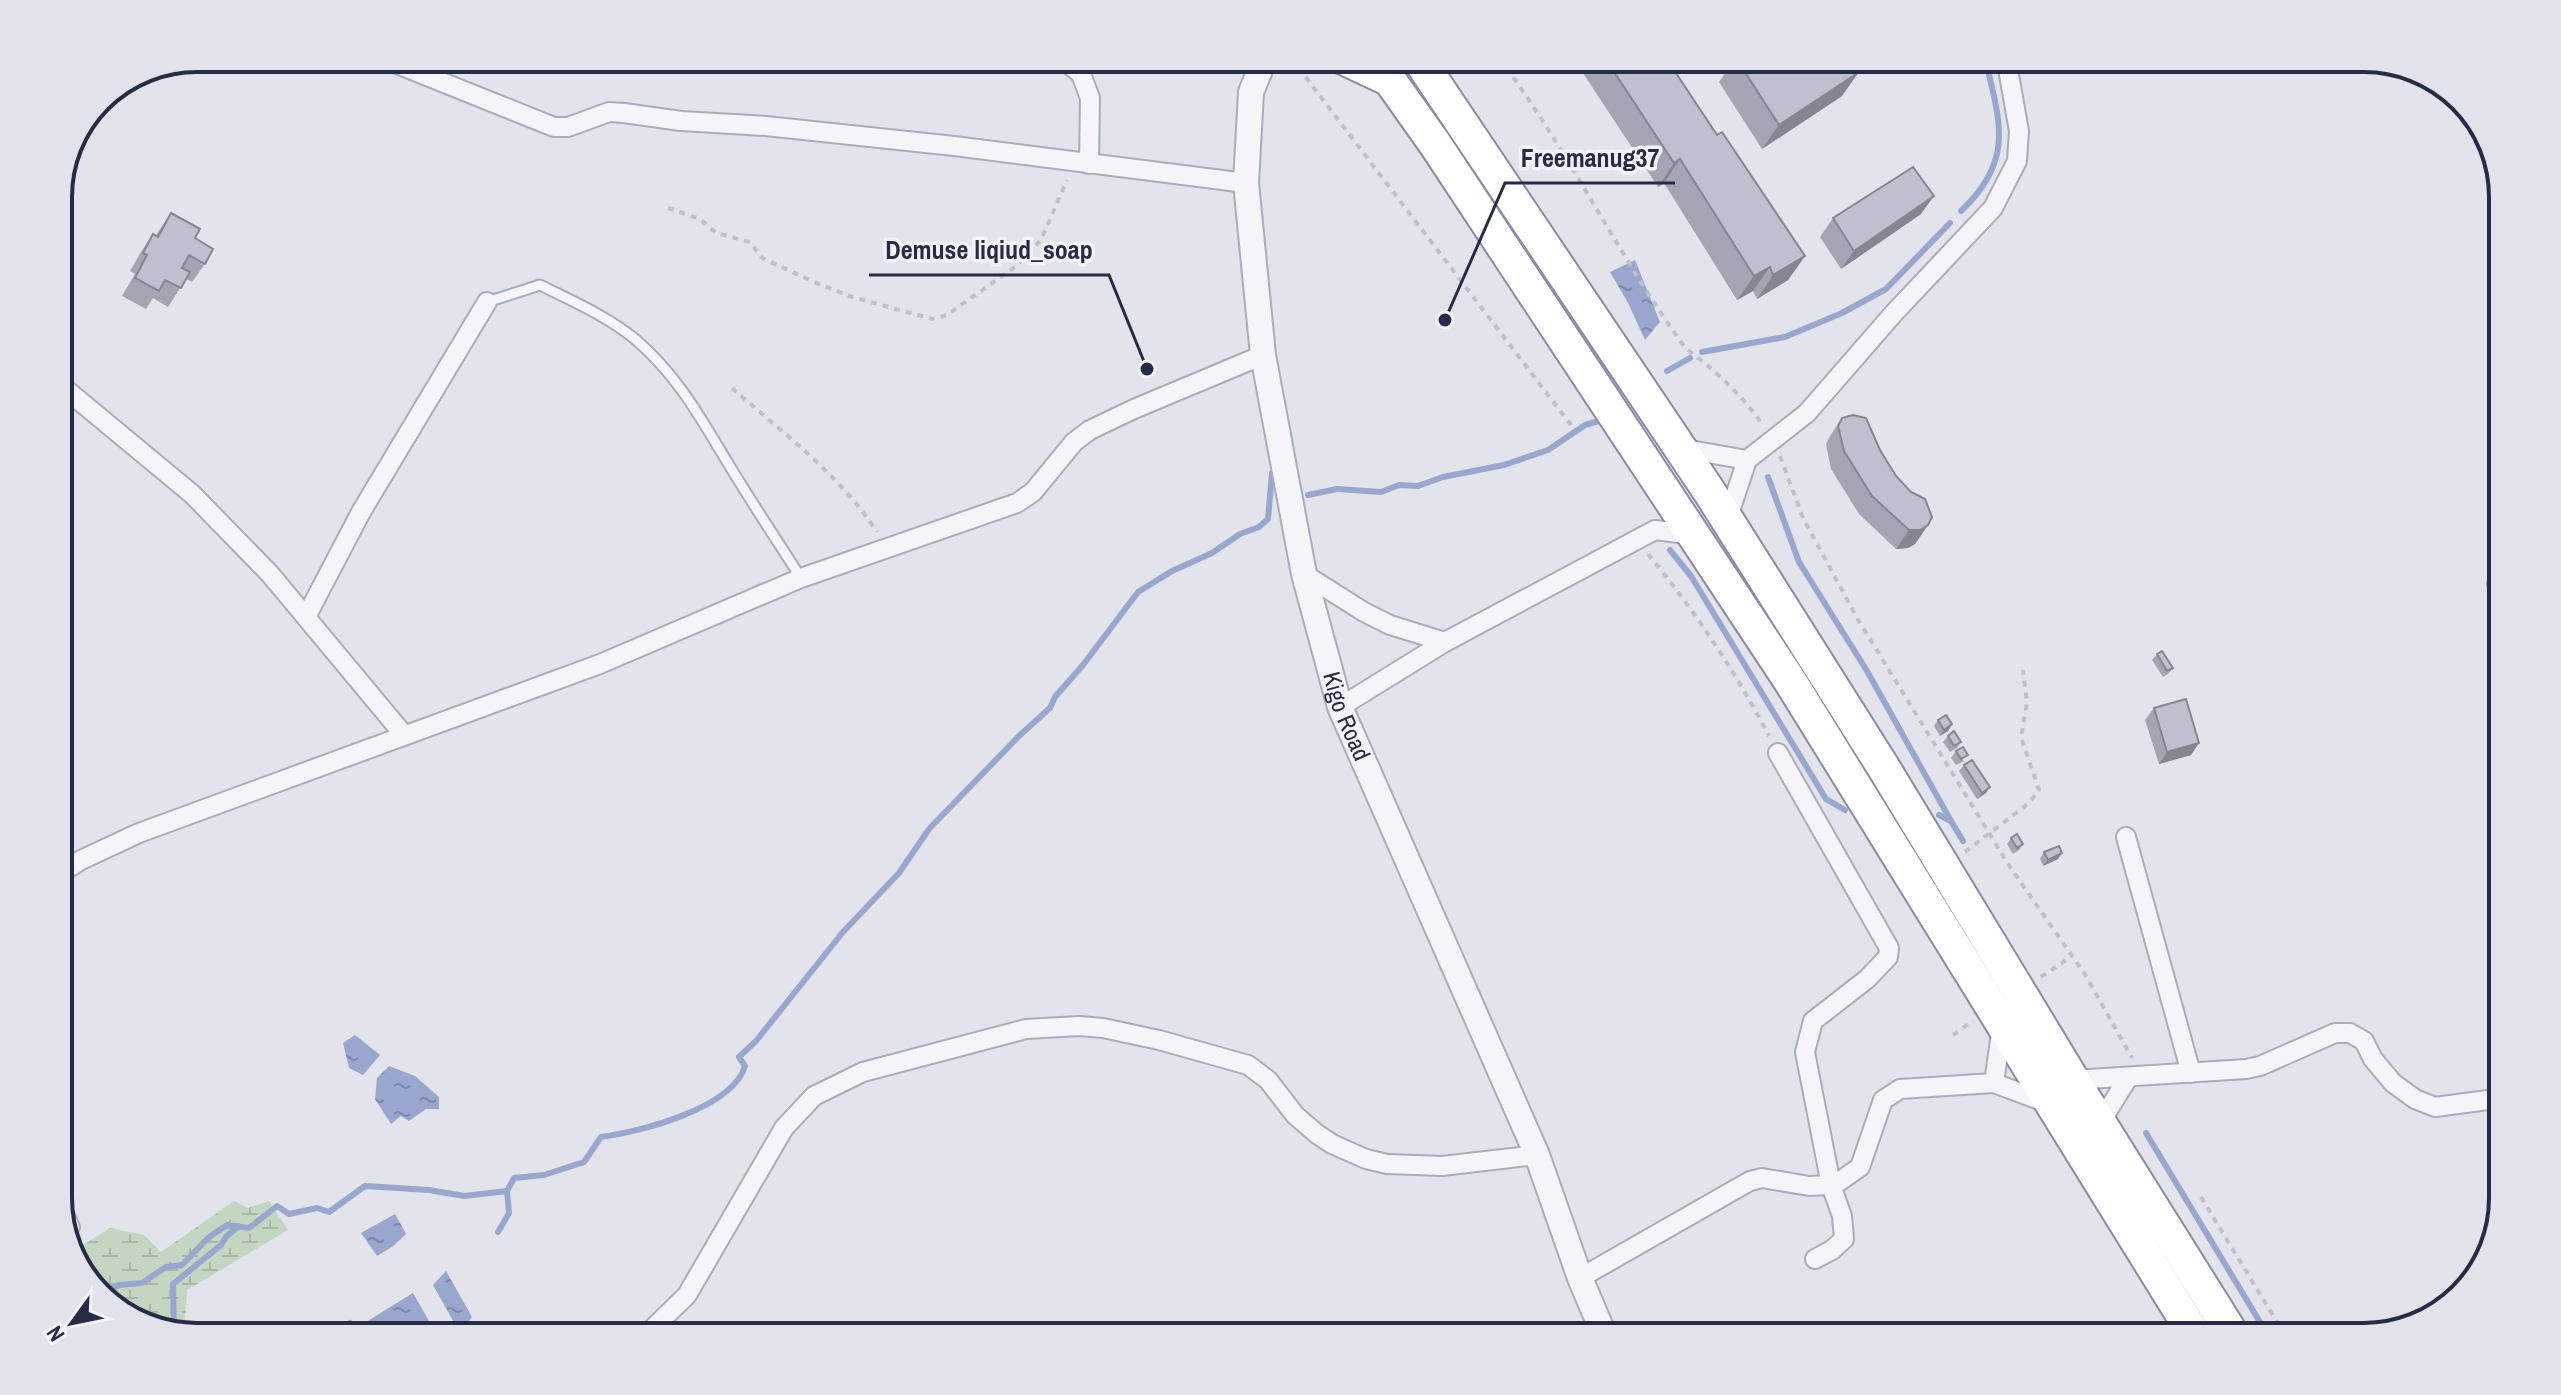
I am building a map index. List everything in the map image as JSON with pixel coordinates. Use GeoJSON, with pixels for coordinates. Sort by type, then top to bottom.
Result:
{"type":"FeatureCollection","features":[{"type":"Feature","properties":{"kind":"highway"},"geometry":{"type":"LineString","coordinates":[[1384,72],[1790,681],[1992,1020],[2053,1106],[2187,1323]]}},
{"type":"Feature","properties":{"kind":"highway"},"geometry":{"type":"LineString","coordinates":[[1427,72],[1727,520],[2225,1323]]}},
{"type":"Feature","properties":{"kind":"street"},"geometry":{"type":"LineString","coordinates":[[417,72],[554,127],[568,127],[609,112],[624,113],[954,146],[1246,183]]}},
{"type":"Feature","properties":{"kind":"street"},"geometry":{"type":"LineString","coordinates":[[1078,72],[1090,98],[1081,163]]}},
{"type":"Feature","properties":{"kind":"street","name":"Kigo Road"},"geometry":{"type":"LineString","coordinates":[[1259,72],[1251,92],[1246,183],[1263,355],[1304,574],[1340,707],[1537,1155],[1599,1323]]}},
{"type":"Feature","properties":{"kind":"street"},"geometry":{"type":"LineString","coordinates":[[1727,520],[1747,460],[1807,413],[1894,313],[1993,208],[2017,161],[2019,131],[2008,72]]}},
{"type":"Feature","properties":{"kind":"street"},"geometry":{"type":"LineString","coordinates":[[306,617],[361,512],[487,302]]}},
{"type":"Feature","properties":{"kind":"street"},"geometry":{"type":"LineString","coordinates":[[72,866],[139,833],[600,664],[801,578],[1017,503],[1033,492],[1074,442],[1090,430],[1263,355]]}},
{"type":"Feature","properties":{"kind":"street"},"geometry":{"type":"LineString","coordinates":[[72,395],[192,494],[270,574],[404,735]]}},
{"type":"Feature","properties":{"kind":"street"},"geometry":{"type":"LineString","coordinates":[[1679,448],[1747,460]]}},
{"type":"Feature","properties":{"kind":"street"},"geometry":{"type":"LineString","coordinates":[[1655,530],[1668,494]]}},
{"type":"Feature","properties":{"kind":"street"},"geometry":{"type":"LineString","coordinates":[[1340,707],[1445,642],[1655,530],[1695,535]]}},
{"type":"Feature","properties":{"kind":"street"},"geometry":{"type":"LineString","coordinates":[[1304,574],[1390,625],[1445,642]]}},
{"type":"Feature","properties":{"kind":"street"},"geometry":{"type":"LineString","coordinates":[[1778,753],[1889,948],[1888,957],[1867,979],[1813,1021],[1805,1052],[1831,1185],[1842,1216],[1844,1239],[1815,1259]]}},
{"type":"Feature","properties":{"kind":"street"},"geometry":{"type":"LineString","coordinates":[[2126,837],[2191,1073]]}},
{"type":"Feature","properties":{"kind":"street"},"geometry":{"type":"LineString","coordinates":[[1992,1020],[1994,1083]]}},
{"type":"Feature","properties":{"kind":"street"},"geometry":{"type":"LineString","coordinates":[[660,1323],[687,1295],[784,1128],[814,1096],[863,1072],[1026,1029],[1103,1028],[1248,1065],[1268,1080],[1295,1115],[1317,1134],[1332,1144],[1376,1162],[1442,1166],[1537,1155]]}},
{"type":"Feature","properties":{"kind":"street"},"geometry":{"type":"LineString","coordinates":[[2073,1080],[2136,1078],[2260,1066],[2335,1033],[2350,1033],[2364,1041],[2373,1059],[2393,1083],[2415,1099],[2435,1107],[2489,1100]]}},
{"type":"Feature","properties":{"kind":"street"},"geometry":{"type":"LineString","coordinates":[[2100,1123],[2136,1078]]}},
{"type":"Feature","properties":{"kind":"street"},"geometry":{"type":"LineString","coordinates":[[1580,1278],[1750,1181],[1762,1178],[1809,1186],[1831,1185],[1860,1167],[1883,1100],[1891,1093],[1910,1087],[1994,1083],[2053,1106]]}},
{"type":"Feature","properties":{"kind":"lane"},"geometry":{"type":"LineString","coordinates":[[487,302],[540,285],[595,312],[634,338],[666,369],[695,405],[801,578]]}},
{"type":"Feature","properties":{"kind":"path"},"geometry":{"type":"LineString","coordinates":[[1302,72],[1571,425]]}},
{"type":"Feature","properties":{"kind":"path"},"geometry":{"type":"LineString","coordinates":[[1509,72],[1608,226],[1636,278],[1684,346],[1749,405],[1774,439],[1803,518],[1857,618],[1990,834],[2086,976],[2136,1078]]}},
{"type":"Feature","properties":{"kind":"path"},"geometry":{"type":"LineString","coordinates":[[668,208],[700,219],[716,233],[750,242],[762,258],[814,282],[852,297],[932,319],[947,315],[1015,267],[1048,227],[1081,163]]}},
{"type":"Feature","properties":{"kind":"path"},"geometry":{"type":"LineString","coordinates":[[732,388],[825,471],[865,513],[887,548]]}},
{"type":"Feature","properties":{"kind":"path"},"geometry":{"type":"LineString","coordinates":[[1637,539],[1684,598],[1738,677],[1778,753]]}},
{"type":"Feature","properties":{"kind":"path"},"geometry":{"type":"LineString","coordinates":[[1944,867],[2029,803],[2039,790],[2021,737],[2027,703],[2023,670]]}},
{"type":"Feature","properties":{"kind":"path"},"geometry":{"type":"LineString","coordinates":[[1953,1035],[1992,1020]]}},
{"type":"Feature","properties":{"kind":"path"},"geometry":{"type":"LineString","coordinates":[[2201,1197],[2278,1323]]}},
{"type":"Feature","properties":{"kind":"green space"},"geometry":{"type":"Polygon","coordinates":[[[234,1201],[248,1208],[269,1201],[288,1230],[187,1290],[185,1322],[157,1316],[128,1302],[112,1289],[112,1283],[103,1280],[82,1246],[110,1228],[144,1235],[161,1252],[234,1201]]]}},
{"type":"Feature","properties":{"kind":"water"},"geometry":{"type":"Polygon","coordinates":[[[1635,260],[1660,322],[1645,340],[1610,272],[1635,260]]]}},
{"type":"Feature","properties":{"kind":"water"},"geometry":{"type":"Polygon","coordinates":[[[355,1035],[380,1055],[363,1075],[349,1068],[343,1043],[355,1035]]]}},
{"type":"Feature","properties":{"kind":"water"},"geometry":{"type":"Polygon","coordinates":[[[389,1066],[415,1076],[439,1097],[439,1109],[426,1109],[409,1121],[401,1116],[391,1124],[375,1099],[377,1078],[389,1066]]]}},
{"type":"Feature","properties":{"kind":"water"},"geometry":{"type":"Polygon","coordinates":[[[395,1214],[406,1234],[377,1256],[361,1233],[395,1214]]]}},
{"type":"Feature","properties":{"kind":"water"},"geometry":{"type":"Polygon","coordinates":[[[446,1271],[472,1317],[468,1323],[454,1323],[433,1285],[446,1271]]]}},
{"type":"Feature","properties":{"kind":"water"},"geometry":{"type":"Polygon","coordinates":[[[413,1293],[430,1323],[367,1323],[413,1293]]]}},
{"type":"Feature","properties":{"kind":"building"},"geometry":{"type":"Polygon","coordinates":[[[1614,72],[1675,72],[1717,135],[1722,132],[1805,256],[1773,275],[1770,267],[1754,276],[1680,159],[1674,163],[1614,72]]]}},
{"type":"Feature","properties":{"kind":"building"},"geometry":{"type":"Polygon","coordinates":[[[1745,72],[1859,72],[1779,125],[1745,72]]]}},
{"type":"Feature","properties":{"kind":"building"},"geometry":{"type":"Polygon","coordinates":[[[1913,167],[1934,196],[1854,251],[1833,218],[1913,167]]]}},
{"type":"Feature","properties":{"kind":"building"},"geometry":{"type":"Polygon","coordinates":[[[171,213],[200,229],[195,238],[213,249],[205,264],[189,255],[182,268],[190,272],[181,288],[165,280],[159,291],[135,278],[153,234],[158,237],[171,213]]]}},
{"type":"Feature","properties":{"kind":"building"},"geometry":{"type":"Polygon","coordinates":[[[1853,415],[1866,418],[1896,476],[1911,492],[1925,499],[1932,517],[1928,525],[1920,530],[1909,530],[1872,496],[1844,451],[1838,426],[1842,418],[1853,415]]]}},
{"type":"Feature","properties":{"kind":"building"},"geometry":{"type":"Polygon","coordinates":[[[2162,651],[2173,668],[2167,671],[2157,654],[2162,651]]]}},
{"type":"Feature","properties":{"kind":"building"},"geometry":{"type":"Polygon","coordinates":[[[2186,699],[2199,743],[2167,752],[2154,708],[2186,699]]]}},
{"type":"Feature","properties":{"kind":"building"},"geometry":{"type":"Polygon","coordinates":[[[1946,715],[1952,724],[1944,730],[1938,720],[1946,715]]]}},
{"type":"Feature","properties":{"kind":"building"},"geometry":{"type":"Polygon","coordinates":[[[1954,731],[1961,742],[1954,746],[1948,736],[1954,731]]]}},
{"type":"Feature","properties":{"kind":"building"},"geometry":{"type":"Polygon","coordinates":[[[1963,747],[1968,755],[1961,759],[1956,751],[1963,747]]]}},
{"type":"Feature","properties":{"kind":"building"},"geometry":{"type":"Polygon","coordinates":[[[1972,760],[1990,787],[1982,793],[1964,765],[1972,760]]]}},
{"type":"Feature","properties":{"kind":"building"},"geometry":{"type":"Polygon","coordinates":[[[2017,834],[2023,844],[2017,848],[2011,838],[2017,834]]]}},
{"type":"Feature","properties":{"kind":"building"},"geometry":{"type":"Polygon","coordinates":[[[2059,846],[2062,853],[2048,860],[2044,852],[2059,846]]]}},
{"type":"Feature","properties":{"kind":"waterway"},"geometry":{"type":"LineString","coordinates":[[1961,211],[1990,175],[1996,157],[1998,121],[1988,72]]}},
{"type":"Feature","properties":{"kind":"waterway"},"geometry":{"type":"LineString","coordinates":[[1702,352],[1785,337],[1842,313],[1886,289],[1950,223]]}},
{"type":"Feature","properties":{"kind":"waterway"},"geometry":{"type":"LineString","coordinates":[[1667,371],[1690,358]]}},
{"type":"Feature","properties":{"kind":"waterway"},"geometry":{"type":"LineString","coordinates":[[1308,495],[1337,489],[1381,492],[1399,485],[1418,486],[1443,477],[1504,465],[1548,450],[1585,425],[1602,420]]}},
{"type":"Feature","properties":{"kind":"waterway"},"geometry":{"type":"LineString","coordinates":[[498,1232],[509,1213],[507,1191],[514,1178],[544,1175],[584,1162],[601,1137],[638,1130],[683,1115],[704,1106],[737,1081],[745,1066],[739,1057],[756,1041],[843,932],[899,873],[929,829],[1050,708],[1055,697],[1138,592],[1172,571],[1212,553],[1240,534],[1259,527],[1268,519],[1272,473],[1278,471]]}},
{"type":"Feature","properties":{"kind":"waterway"},"geometry":{"type":"LineString","coordinates":[[1768,477],[1799,562],[1867,671],[1951,821]]}},
{"type":"Feature","properties":{"kind":"waterway"},"geometry":{"type":"LineString","coordinates":[[1670,550],[1691,576],[1826,799],[1845,810]]}},
{"type":"Feature","properties":{"kind":"waterway"},"geometry":{"type":"LineString","coordinates":[[1939,815],[1951,821],[1963,841]]}},
{"type":"Feature","properties":{"kind":"waterway"},"geometry":{"type":"LineString","coordinates":[[2146,1133],[2261,1323]]}},
{"type":"Feature","properties":{"kind":"waterway"},"geometry":{"type":"LineString","coordinates":[[112,1288],[142,1283],[166,1267],[182,1265],[208,1238],[227,1225],[249,1228],[277,1206],[289,1214],[317,1208],[329,1212],[365,1186],[429,1190],[464,1196],[507,1191]]}},
{"type":"Feature","properties":{"kind":"waterway"},"geometry":{"type":"LineString","coordinates":[[174,1321],[173,1284],[221,1245],[238,1226]]}},
{"type":"Feature","properties":{"kind":"place","name":"Freemanug37"},"geometry":{"type":"Point","coordinates":[1445,320]}},
{"type":"Feature","properties":{"kind":"place","name":"Demuse liqiud_soap"},"geometry":{"type":"Point","coordinates":[1147,369]}}]}
